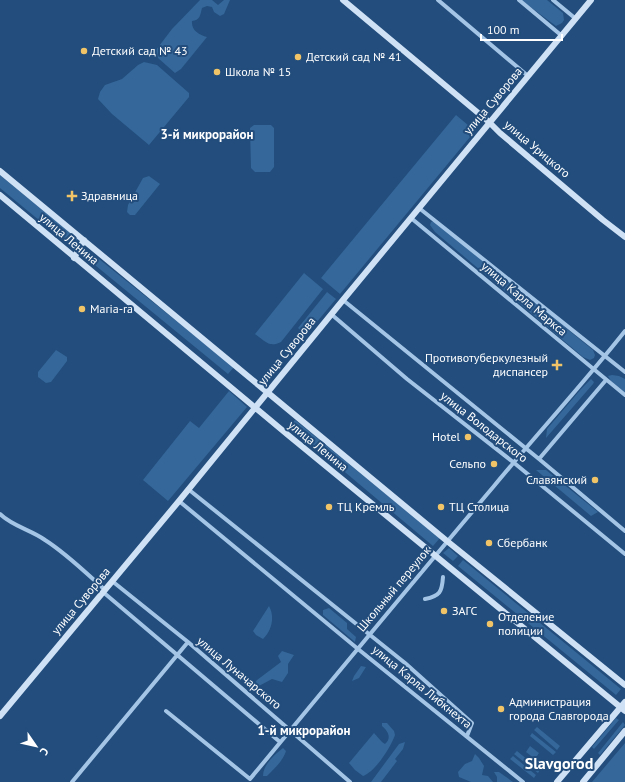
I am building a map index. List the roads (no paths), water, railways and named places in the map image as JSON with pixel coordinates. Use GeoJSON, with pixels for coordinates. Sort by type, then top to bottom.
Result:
{"type":"FeatureCollection","features":[{"type":"Feature","properties":{"kind":"street","name":"улица Урицкого"},"geometry":{"type":"LineString","coordinates":[[343,0],[625,237]]}},
{"type":"Feature","properties":{"kind":"street"},"geometry":{"type":"LineString","coordinates":[[438,0],[528,76]]}},
{"type":"Feature","properties":{"kind":"street"},"geometry":{"type":"LineString","coordinates":[[519,0],[562,36]]}},
{"type":"Feature","properties":{"kind":"street"},"geometry":{"type":"LineString","coordinates":[[552,0],[576,19]]}},
{"type":"Feature","properties":{"kind":"street","name":"улица Суворова"},"geometry":{"type":"LineString","coordinates":[[0,716],[591,0]]}},
{"type":"Feature","properties":{"kind":"street","name":"улица Ленина"},"geometry":{"type":"LineString","coordinates":[[0,171],[447,541],[625,685]]}},
{"type":"Feature","properties":{"kind":"street","name":"улица Ленина"},"geometry":{"type":"LineString","coordinates":[[0,195],[255,408],[624,707]]}},
{"type":"Feature","properties":{"kind":"street","name":"улица Карла Маркса"},"geometry":{"type":"LineString","coordinates":[[419,208],[625,372]]}},
{"type":"Feature","properties":{"kind":"street","name":"улица Карла Маркса"},"geometry":{"type":"LineString","coordinates":[[411,218],[625,395]]}},
{"type":"Feature","properties":{"kind":"street"},"geometry":{"type":"LineString","coordinates":[[74,258],[84,240]]}},
{"type":"Feature","properties":{"kind":"street","name":"улица Володарского"},"geometry":{"type":"LineString","coordinates":[[343,300],[539,459],[625,531]]}},
{"type":"Feature","properties":{"kind":"street","name":"улица Володарского"},"geometry":{"type":"LineString","coordinates":[[331,314],[407,379],[513,462],[625,554]]}},
{"type":"Feature","properties":{"kind":"street","name":"Школьный переулок"},"geometry":{"type":"LineString","coordinates":[[166,711],[250,779],[370,635],[419,573],[525,448],[606,356],[625,331]]}},
{"type":"Feature","properties":{"kind":"street"},"geometry":{"type":"LineString","coordinates":[[539,459],[606,380]]}},
{"type":"Feature","properties":{"kind":"street","name":"улица Карла Либкнехта"},"geometry":{"type":"LineString","coordinates":[[188,489],[370,635],[437,691],[472,723],[467,736]]}},
{"type":"Feature","properties":{"kind":"street","name":"улица Карла Либкнехта"},"geometry":{"type":"LineString","coordinates":[[179,501],[358,649],[523,782]]}},
{"type":"Feature","properties":{"kind":"street"},"geometry":{"type":"LineString","coordinates":[[0,514],[7,521],[23,528],[51,544],[177,655],[280,742]]}},
{"type":"Feature","properties":{"kind":"street"},"geometry":{"type":"LineString","coordinates":[[424,599],[435,597],[442,589],[443,577]]}},
{"type":"Feature","properties":{"kind":"street","name":"улица Луначарского"},"geometry":{"type":"LineString","coordinates":[[112,581],[188,642],[350,782]]}},
{"type":"Feature","properties":{"kind":"street"},"geometry":{"type":"LineString","coordinates":[[72,782],[188,642]]}},
{"type":"Feature","properties":{"kind":"street"},"geometry":{"type":"LineString","coordinates":[[557,782],[624,707]]}},
{"type":"Feature","properties":{"kind":"street"},"geometry":{"type":"LineString","coordinates":[[583,782],[625,731]]}},
{"type":"Feature","properties":{"kind":"place","name":"Детский сад № 43"},"geometry":{"type":"Point","coordinates":[84,51]}},
{"type":"Feature","properties":{"kind":"place","name":"Детский сад № 41"},"geometry":{"type":"Point","coordinates":[298,57]}},
{"type":"Feature","properties":{"kind":"place","name":"Школа № 15"},"geometry":{"type":"Point","coordinates":[217,72]}},
{"type":"Feature","properties":{"kind":"place","name":"Здравница"},"geometry":{"type":"Point","coordinates":[72,196]}},
{"type":"Feature","properties":{"kind":"place","name":"Maria-ra"},"geometry":{"type":"Point","coordinates":[82,309]}},
{"type":"Feature","properties":{"kind":"place","name":"Противотуберкулезный диспансер"},"geometry":{"type":"Point","coordinates":[557,365]}},
{"type":"Feature","properties":{"kind":"place","name":"Hotel"},"geometry":{"type":"Point","coordinates":[468,437]}},
{"type":"Feature","properties":{"kind":"place","name":"Сельпо"},"geometry":{"type":"Point","coordinates":[494,464]}},
{"type":"Feature","properties":{"kind":"place","name":"Славянский"},"geometry":{"type":"Point","coordinates":[595,480]}},
{"type":"Feature","properties":{"kind":"place","name":"ТЦ Кремль"},"geometry":{"type":"Point","coordinates":[329,507]}},
{"type":"Feature","properties":{"kind":"place","name":"ТЦ Столица"},"geometry":{"type":"Point","coordinates":[441,507]}},
{"type":"Feature","properties":{"kind":"place","name":"Сбербанк"},"geometry":{"type":"Point","coordinates":[489,543]}},
{"type":"Feature","properties":{"kind":"place","name":"ЗАГС"},"geometry":{"type":"Point","coordinates":[444,611]}},
{"type":"Feature","properties":{"kind":"place","name":"Отделение полиции"},"geometry":{"type":"Point","coordinates":[490,624]}},
{"type":"Feature","properties":{"kind":"place","name":"Администрация города Славгорода"},"geometry":{"type":"Point","coordinates":[501,709]}},
{"type":"Feature","properties":{"kind":"district","name":"3-й микрорайон"},"geometry":{"type":"Point","coordinates":[207,134]}},
{"type":"Feature","properties":{"kind":"district","name":"1-й микрорайон"},"geometry":{"type":"Point","coordinates":[304,730]}},
{"type":"Feature","properties":{"kind":"district","name":"Slavgorod"},"geometry":{"type":"Point","coordinates":[559,763]}}]}
